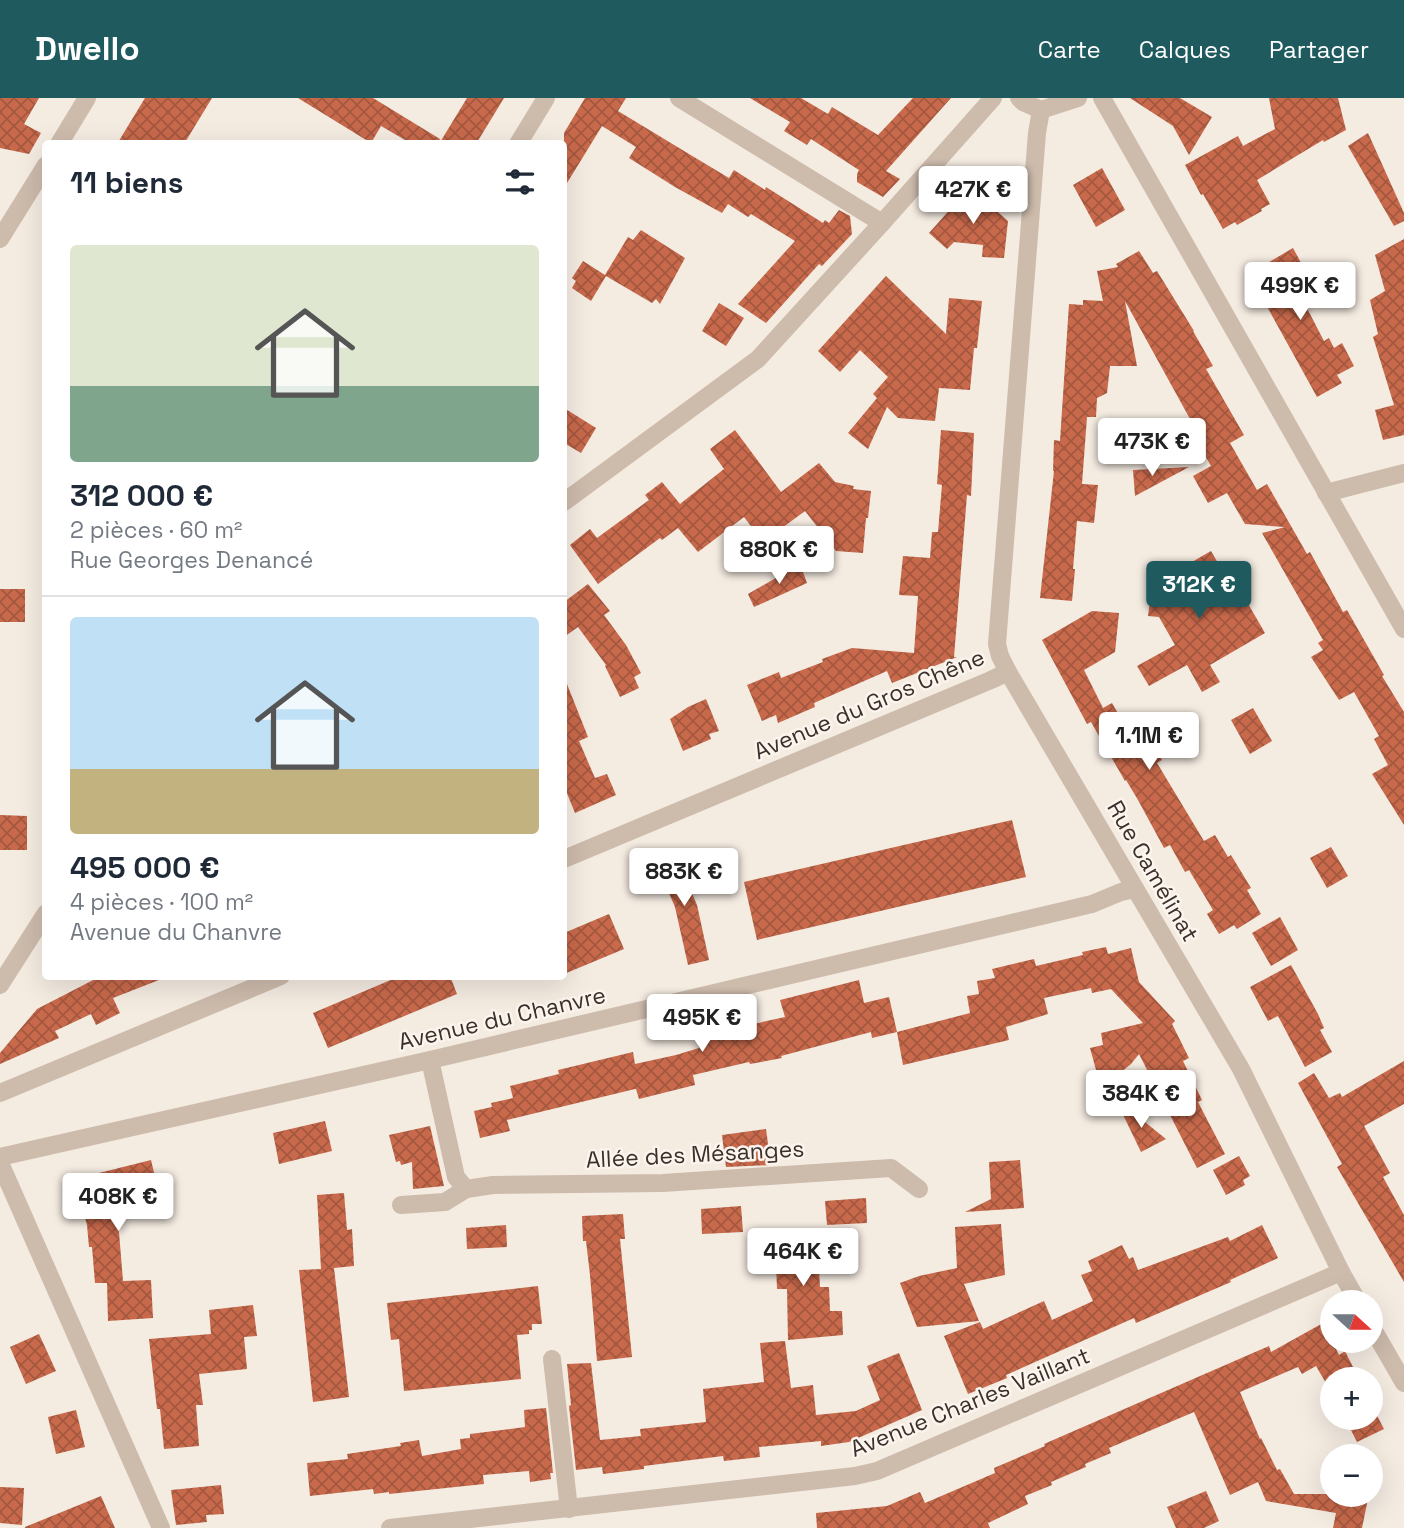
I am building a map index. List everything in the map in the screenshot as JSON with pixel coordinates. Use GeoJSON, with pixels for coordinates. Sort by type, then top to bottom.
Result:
{"type":"FeatureCollection","features":[{"type":"Feature","properties":{"kind":"street"},"geometry":{"type":"LineString","coordinates":[[61,140],[87,98]]}},
{"type":"Feature","properties":{"kind":"street"},"geometry":{"type":"LineString","coordinates":[[520,140],[546,98]]}},
{"type":"Feature","properties":{"kind":"street"},"geometry":{"type":"LineString","coordinates":[[679,98],[882,223]]}},
{"type":"Feature","properties":{"kind":"street"},"geometry":{"type":"LineString","coordinates":[[567,500],[758,359],[992,98]]}},
{"type":"Feature","properties":{"kind":"street"},"geometry":{"type":"LineString","coordinates":[[1019,98],[1041,110],[1078,98]]}},
{"type":"Feature","properties":{"kind":"street"},"geometry":{"type":"LineString","coordinates":[[1102,98],[1404,629]]}},
{"type":"Feature","properties":{"kind":"street","name":"Rue Camélinat"},"geometry":{"type":"LineString","coordinates":[[1041,110],[997,644],[1000,656],[1241,1069],[1351,1290]]}},
{"type":"Feature","properties":{"kind":"street"},"geometry":{"type":"LineString","coordinates":[[0,239],[42,171]]}},
{"type":"Feature","properties":{"kind":"street"},"geometry":{"type":"LineString","coordinates":[[1326,493],[1404,473]]}},
{"type":"Feature","properties":{"kind":"street","name":"Avenue du Gros Chêne"},"geometry":{"type":"LineString","coordinates":[[567,858],[1008,672]]}},
{"type":"Feature","properties":{"kind":"street","name":"Avenue du Chanvre"},"geometry":{"type":"LineString","coordinates":[[0,1157],[430,1060],[1093,904],[1135,888]]}},
{"type":"Feature","properties":{"kind":"street"},"geometry":{"type":"LineString","coordinates":[[0,985],[42,919]]}},
{"type":"Feature","properties":{"kind":"street"},"geometry":{"type":"LineString","coordinates":[[0,1093],[271,980]]}},
{"type":"Feature","properties":{"kind":"street"},"geometry":{"type":"LineString","coordinates":[[430,1060],[456,1177],[466,1189]]}},
{"type":"Feature","properties":{"kind":"street"},"geometry":{"type":"LineString","coordinates":[[0,1163],[161,1528]]}},
{"type":"Feature","properties":{"kind":"street","name":"Allée des Mésanges"},"geometry":{"type":"LineString","coordinates":[[401,1205],[444,1202],[466,1189],[493,1185],[663,1183],[891,1168],[919,1189]]}},
{"type":"Feature","properties":{"kind":"street","name":"Avenue Charles Vaillant"},"geometry":{"type":"LineString","coordinates":[[390,1528],[855,1476],[877,1471],[1341,1272]]}},
{"type":"Feature","properties":{"kind":"street"},"geometry":{"type":"LineString","coordinates":[[1383,1347],[1404,1383]]}},
{"type":"Feature","properties":{"kind":"street"},"geometry":{"type":"LineString","coordinates":[[552,1359],[569,1509]]}},
{"type":"Feature","properties":{"kind":"building"},"geometry":{"type":"Polygon","coordinates":[[[0,98],[39,98],[24,124],[41,133],[29,154],[0,148],[0,98]]]}},
{"type":"Feature","properties":{"kind":"building"},"geometry":{"type":"Polygon","coordinates":[[[145,98],[212,98],[186,140],[119,140],[145,98]]]}},
{"type":"Feature","properties":{"kind":"building"},"geometry":{"type":"Polygon","coordinates":[[[298,98],[373,98],[440,139],[405,140],[381,126],[373,140],[366,140],[298,98]]]}},
{"type":"Feature","properties":{"kind":"building"},"geometry":{"type":"Polygon","coordinates":[[[467,98],[504,98],[478,140],[441,140],[467,98]]]}},
{"type":"Feature","properties":{"kind":"building"},"geometry":{"type":"Polygon","coordinates":[[[585,98],[626,98],[618,111],[689,154],[729,178],[734,170],[823,223],[825,220],[829,223],[839,210],[850,216],[852,234],[822,266],[819,264],[766,323],[738,304],[795,241],[751,214],[748,217],[728,204],[722,213],[675,187],[629,158],[636,147],[602,126],[567,183],[567,140],[564,140],[564,133],[585,98]]]}},
{"type":"Feature","properties":{"kind":"building"},"geometry":{"type":"Polygon","coordinates":[[[750,98],[801,98],[828,114],[832,107],[878,135],[913,98],[951,98],[886,171],[900,179],[883,197],[857,182],[859,170],[811,139],[807,145],[784,131],[790,122],[750,98]]]}},
{"type":"Feature","properties":{"kind":"building"},"geometry":{"type":"Polygon","coordinates":[[[1130,98],[1180,98],[1212,117],[1189,155],[1173,126],[1130,98]]]}},
{"type":"Feature","properties":{"kind":"building"},"geometry":{"type":"Polygon","coordinates":[[[1269,98],[1338,98],[1346,130],[1324,142],[1323,140],[1257,180],[1270,204],[1237,225],[1235,222],[1223,229],[1185,165],[1238,136],[1243,146],[1275,129],[1269,98]]]}},
{"type":"Feature","properties":{"kind":"building"},"geometry":{"type":"Polygon","coordinates":[[[1368,133],[1404,213],[1404,221],[1394,226],[1348,146],[1368,133]]]}},
{"type":"Feature","properties":{"kind":"building"},"geometry":{"type":"Polygon","coordinates":[[[1102,168],[1125,210],[1096,227],[1073,185],[1102,168]]]}},
{"type":"Feature","properties":{"kind":"building"},"geometry":{"type":"Polygon","coordinates":[[[970,187],[1008,221],[1004,258],[982,257],[983,245],[954,242],[947,249],[929,233],[970,187]]]}},
{"type":"Feature","properties":{"kind":"building"},"geometry":{"type":"Polygon","coordinates":[[[641,230],[685,258],[660,304],[656,299],[652,303],[606,276],[591,301],[572,288],[576,281],[572,278],[583,261],[605,275],[628,237],[633,240],[641,230]]]}},
{"type":"Feature","properties":{"kind":"building"},"geometry":{"type":"Polygon","coordinates":[[[1404,239],[1404,435],[1383,440],[1375,410],[1394,405],[1373,337],[1378,334],[1370,300],[1385,291],[1375,255],[1404,239]]]}},
{"type":"Feature","properties":{"kind":"building"},"geometry":{"type":"Polygon","coordinates":[[[1293,248],[1312,283],[1298,291],[1324,341],[1329,338],[1334,348],[1342,343],[1354,366],[1337,375],[1342,383],[1317,397],[1249,274],[1293,248]]]}},
{"type":"Feature","properties":{"kind":"building"},"geometry":{"type":"Polygon","coordinates":[[[1139,251],[1153,273],[1157,271],[1213,366],[1206,369],[1244,435],[1230,443],[1257,490],[1267,484],[1307,554],[1310,552],[1343,612],[1347,610],[1404,712],[1404,825],[1372,774],[1388,765],[1374,739],[1379,736],[1354,692],[1339,700],[1311,657],[1323,650],[1318,643],[1323,640],[1262,533],[1285,527],[1245,524],[1227,493],[1208,503],[1193,476],[1211,466],[1190,429],[1195,428],[1125,301],[1137,366],[1110,366],[1107,393],[1097,398],[1096,417],[1087,417],[1082,484],[1098,485],[1094,523],[1077,521],[1072,601],[1040,598],[1054,471],[1054,440],[1060,441],[1069,304],[1083,305],[1083,300],[1103,301],[1097,271],[1118,267],[1116,264],[1139,251]]]}},
{"type":"Feature","properties":{"kind":"building"},"geometry":{"type":"Polygon","coordinates":[[[886,276],[946,334],[949,298],[982,301],[970,390],[939,388],[935,421],[898,418],[887,407],[868,449],[848,433],[877,398],[873,394],[888,377],[860,350],[840,372],[818,351],[886,276]]]}},
{"type":"Feature","properties":{"kind":"building"},"geometry":{"type":"Polygon","coordinates":[[[719,303],[744,318],[726,346],[702,331],[719,303]]]}},
{"type":"Feature","properties":{"kind":"building"},"geometry":{"type":"Polygon","coordinates":[[[567,410],[596,428],[581,453],[567,445],[567,410]]]}},
{"type":"Feature","properties":{"kind":"building"},"geometry":{"type":"Polygon","coordinates":[[[735,430],[781,492],[819,463],[835,482],[854,486],[853,489],[871,491],[863,553],[836,551],[805,511],[763,542],[744,517],[698,552],[678,528],[662,540],[660,538],[598,584],[570,545],[590,529],[597,538],[649,500],[645,495],[662,482],[680,504],[724,469],[710,449],[735,430]]]}},
{"type":"Feature","properties":{"kind":"building"},"geometry":{"type":"Polygon","coordinates":[[[941,430],[974,433],[971,496],[967,495],[954,657],[957,657],[892,683],[887,671],[814,703],[815,707],[778,723],[776,715],[762,721],[747,685],[779,672],[781,678],[852,648],[914,653],[918,596],[899,595],[903,556],[930,558],[932,532],[938,532],[942,485],[937,484],[941,430]]]}},
{"type":"Feature","properties":{"kind":"building"},"geometry":{"type":"Polygon","coordinates":[[[1189,467],[1135,496],[1133,470],[1189,467]]]}},
{"type":"Feature","properties":{"kind":"building"},"geometry":{"type":"Polygon","coordinates":[[[1211,551],[1231,586],[1236,583],[1265,633],[1210,665],[1220,682],[1202,692],[1187,665],[1149,686],[1137,666],[1175,645],[1159,617],[1148,616],[1152,585],[1211,551]]]}},
{"type":"Feature","properties":{"kind":"building"},"geometry":{"type":"Polygon","coordinates":[[[800,564],[807,583],[754,607],[748,594],[800,564]]]}},
{"type":"Feature","properties":{"kind":"building"},"geometry":{"type":"Polygon","coordinates":[[[588,584],[610,611],[604,615],[626,645],[641,673],[634,677],[639,688],[620,697],[606,665],[578,627],[567,635],[567,600],[588,584]]]}},
{"type":"Feature","properties":{"kind":"building"},"geometry":{"type":"Polygon","coordinates":[[[0,589],[25,589],[25,622],[0,622],[0,589]]]}},
{"type":"Feature","properties":{"kind":"building"},"geometry":{"type":"Polygon","coordinates":[[[1092,611],[1119,613],[1115,652],[1084,670],[1103,708],[1112,703],[1124,724],[1137,717],[1162,760],[1157,763],[1204,841],[1215,835],[1251,888],[1247,890],[1261,914],[1237,929],[1234,925],[1219,934],[1207,914],[1213,910],[1189,870],[1185,872],[1170,845],[1164,848],[1091,722],[1087,724],[1042,640],[1092,611]]]}},
{"type":"Feature","properties":{"kind":"building"},"geometry":{"type":"Polygon","coordinates":[[[567,684],[588,737],[579,741],[595,778],[607,774],[616,795],[575,813],[567,793],[567,684]]]}},
{"type":"Feature","properties":{"kind":"building"},"geometry":{"type":"Polygon","coordinates":[[[706,699],[719,731],[709,734],[711,739],[683,751],[670,719],[706,699]]]}},
{"type":"Feature","properties":{"kind":"building"},"geometry":{"type":"Polygon","coordinates":[[[1253,708],[1272,741],[1250,754],[1231,720],[1253,708]]]}},
{"type":"Feature","properties":{"kind":"building"},"geometry":{"type":"Polygon","coordinates":[[[0,815],[27,816],[27,850],[0,850],[0,815]]]}},
{"type":"Feature","properties":{"kind":"building"},"geometry":{"type":"Polygon","coordinates":[[[1012,820],[1026,877],[757,940],[744,882],[1012,820]]]}},
{"type":"Feature","properties":{"kind":"building"},"geometry":{"type":"Polygon","coordinates":[[[1331,847],[1348,876],[1327,888],[1310,858],[1331,847]]]}},
{"type":"Feature","properties":{"kind":"building"},"geometry":{"type":"Polygon","coordinates":[[[673,850],[697,905],[709,960],[688,965],[675,907],[654,858],[673,850]]]}},
{"type":"Feature","properties":{"kind":"building"},"geometry":{"type":"Polygon","coordinates":[[[609,914],[624,949],[567,973],[567,932],[609,914]]]}},
{"type":"Feature","properties":{"kind":"building"},"geometry":{"type":"Polygon","coordinates":[[[1280,917],[1298,950],[1271,966],[1252,933],[1280,917]]]}},
{"type":"Feature","properties":{"kind":"building"},"geometry":{"type":"Polygon","coordinates":[[[1106,947],[1108,954],[1131,948],[1139,982],[1175,1021],[1172,1024],[1189,1058],[1183,1061],[1202,1100],[1198,1102],[1225,1154],[1197,1168],[1139,1054],[1131,1064],[1101,1088],[1090,1048],[1103,1045],[1101,1033],[1143,1023],[1111,989],[1092,993],[1091,988],[1044,998],[1048,1014],[1006,1027],[1009,1040],[903,1065],[897,1032],[970,1013],[967,996],[979,994],[977,981],[995,978],[992,969],[1034,959],[1036,966],[1106,947]]]}},
{"type":"Feature","properties":{"kind":"building"},"geometry":{"type":"Polygon","coordinates":[[[1291,965],[1318,1014],[1324,1028],[1320,1030],[1332,1052],[1305,1067],[1278,1016],[1268,1021],[1250,987],[1291,965]]]}},
{"type":"Feature","properties":{"kind":"building"},"geometry":{"type":"Polygon","coordinates":[[[93,980],[159,980],[113,998],[120,1013],[96,1025],[91,1014],[55,1031],[59,1038],[0,1064],[0,1053],[37,1009],[93,980]]]}},
{"type":"Feature","properties":{"kind":"building"},"geometry":{"type":"Polygon","coordinates":[[[391,980],[452,980],[457,994],[328,1048],[313,1013],[391,980]]]}},
{"type":"Feature","properties":{"kind":"building"},"geometry":{"type":"Polygon","coordinates":[[[859,980],[864,1003],[889,997],[897,1032],[872,1038],[871,1032],[781,1056],[782,1058],[750,1064],[749,1062],[693,1075],[695,1085],[639,1099],[635,1089],[507,1120],[510,1131],[480,1138],[474,1111],[492,1107],[491,1103],[513,1098],[510,1086],[559,1074],[558,1070],[633,1052],[635,1064],[676,1055],[699,1048],[693,1023],[727,1015],[731,1029],[785,1017],[780,1000],[859,980]]]}},
{"type":"Feature","properties":{"kind":"building"},"geometry":{"type":"Polygon","coordinates":[[[1404,1061],[1404,1104],[1364,1126],[1390,1173],[1383,1177],[1404,1215],[1404,1282],[1337,1167],[1342,1164],[1298,1083],[1314,1073],[1329,1098],[1340,1093],[1342,1097],[1404,1061]]]}},
{"type":"Feature","properties":{"kind":"building"},"geometry":{"type":"Polygon","coordinates":[[[1115,1098],[1166,1139],[1141,1152],[1115,1098]]]}},
{"type":"Feature","properties":{"kind":"building"},"geometry":{"type":"Polygon","coordinates":[[[325,1121],[332,1151],[279,1164],[273,1133],[325,1121]]]}},
{"type":"Feature","properties":{"kind":"building"},"geometry":{"type":"Polygon","coordinates":[[[430,1126],[444,1186],[413,1189],[412,1162],[401,1165],[400,1161],[396,1162],[389,1135],[430,1126]]]}},
{"type":"Feature","properties":{"kind":"building"},"geometry":{"type":"Polygon","coordinates":[[[766,1129],[771,1165],[726,1167],[722,1135],[766,1129]]]}},
{"type":"Feature","properties":{"kind":"building"},"geometry":{"type":"Polygon","coordinates":[[[1239,1156],[1250,1176],[1243,1180],[1245,1185],[1226,1195],[1213,1170],[1239,1156]]]}},
{"type":"Feature","properties":{"kind":"building"},"geometry":{"type":"Polygon","coordinates":[[[151,1160],[162,1205],[117,1208],[123,1281],[151,1280],[153,1318],[108,1321],[107,1283],[95,1283],[92,1247],[89,1247],[87,1225],[75,1179],[151,1160]]]}},
{"type":"Feature","properties":{"kind":"building"},"geometry":{"type":"Polygon","coordinates":[[[1020,1160],[1024,1208],[965,1212],[991,1199],[989,1162],[1020,1160]]]}},
{"type":"Feature","properties":{"kind":"building"},"geometry":{"type":"Polygon","coordinates":[[[344,1193],[347,1230],[352,1229],[354,1266],[334,1268],[349,1397],[313,1402],[299,1270],[321,1269],[317,1195],[344,1193]]]}},
{"type":"Feature","properties":{"kind":"building"},"geometry":{"type":"Polygon","coordinates":[[[866,1198],[867,1223],[827,1225],[825,1201],[866,1198]]]}},
{"type":"Feature","properties":{"kind":"building"},"geometry":{"type":"Polygon","coordinates":[[[741,1206],[743,1232],[702,1234],[701,1209],[741,1206]]]}},
{"type":"Feature","properties":{"kind":"building"},"geometry":{"type":"Polygon","coordinates":[[[623,1214],[625,1239],[620,1239],[632,1357],[597,1361],[582,1216],[623,1214]]]}},
{"type":"Feature","properties":{"kind":"building"},"geometry":{"type":"Polygon","coordinates":[[[1001,1224],[1005,1275],[964,1284],[979,1321],[917,1327],[900,1283],[957,1268],[955,1227],[1001,1224]]]}},
{"type":"Feature","properties":{"kind":"building"},"geometry":{"type":"Polygon","coordinates":[[[506,1225],[507,1247],[467,1249],[466,1228],[506,1225]]]}},
{"type":"Feature","properties":{"kind":"building"},"geometry":{"type":"Polygon","coordinates":[[[1262,1225],[1278,1258],[1230,1280],[1231,1282],[1136,1323],[1134,1318],[968,1394],[944,1336],[980,1322],[983,1329],[1044,1301],[1052,1320],[1093,1301],[1081,1275],[1092,1271],[1088,1261],[1122,1245],[1129,1259],[1133,1257],[1138,1270],[1228,1237],[1230,1241],[1262,1225]]]}},
{"type":"Feature","properties":{"kind":"building"},"geometry":{"type":"Polygon","coordinates":[[[817,1236],[820,1287],[829,1287],[830,1311],[842,1311],[843,1335],[788,1340],[787,1289],[777,1289],[776,1264],[765,1265],[763,1239],[817,1236]]]}},
{"type":"Feature","properties":{"kind":"building"},"geometry":{"type":"Polygon","coordinates":[[[538,1286],[542,1324],[532,1324],[529,1334],[517,1335],[521,1379],[404,1391],[399,1339],[391,1340],[387,1303],[538,1286]]]}},
{"type":"Feature","properties":{"kind":"building"},"geometry":{"type":"Polygon","coordinates":[[[253,1305],[257,1336],[244,1337],[247,1369],[199,1374],[203,1405],[196,1405],[199,1446],[164,1449],[149,1339],[211,1334],[209,1310],[253,1305]]]}},
{"type":"Feature","properties":{"kind":"building"},"geometry":{"type":"Polygon","coordinates":[[[1320,1325],[1320,1353],[1346,1353],[1353,1367],[1320,1367],[1320,1373],[1316,1366],[1302,1374],[1298,1367],[1240,1392],[1260,1439],[1294,1494],[1320,1494],[1320,1507],[1366,1507],[1362,1528],[1333,1528],[1336,1513],[1266,1501],[1258,1482],[1230,1495],[1194,1412],[1109,1448],[1111,1453],[1051,1482],[1052,1485],[1025,1496],[1028,1504],[988,1523],[990,1528],[817,1528],[816,1513],[887,1506],[920,1492],[925,1503],[995,1473],[994,1468],[1045,1446],[1044,1444],[1269,1346],[1271,1352],[1320,1325]]]}},
{"type":"Feature","properties":{"kind":"building"},"geometry":{"type":"Polygon","coordinates":[[[39,1334],[56,1371],[26,1384],[10,1347],[39,1334]]]}},
{"type":"Feature","properties":{"kind":"building"},"geometry":{"type":"Polygon","coordinates":[[[785,1341],[791,1388],[813,1385],[816,1415],[856,1411],[880,1400],[867,1366],[899,1353],[922,1410],[849,1442],[821,1446],[821,1441],[759,1447],[760,1457],[724,1461],[723,1456],[603,1474],[602,1467],[576,1470],[567,1364],[591,1363],[600,1440],[641,1436],[640,1429],[706,1422],[703,1389],[764,1382],[760,1343],[785,1341]]]}},
{"type":"Feature","properties":{"kind":"building"},"geometry":{"type":"Polygon","coordinates":[[[546,1408],[553,1473],[550,1473],[551,1479],[530,1482],[529,1471],[483,1475],[484,1484],[389,1494],[374,1494],[373,1489],[310,1496],[307,1463],[348,1459],[347,1454],[401,1446],[400,1443],[419,1440],[422,1456],[461,1449],[460,1439],[470,1438],[470,1434],[525,1427],[524,1410],[546,1408]]]}},
{"type":"Feature","properties":{"kind":"building"},"geometry":{"type":"Polygon","coordinates":[[[76,1410],[85,1447],[56,1454],[48,1417],[76,1410]]]}},
{"type":"Feature","properties":{"kind":"building"},"geometry":{"type":"Polygon","coordinates":[[[1351,1430],[1382,1430],[1357,1442],[1351,1430]]]}},
{"type":"Feature","properties":{"kind":"building"},"geometry":{"type":"Polygon","coordinates":[[[221,1485],[224,1514],[206,1515],[207,1522],[176,1525],[171,1490],[221,1485]]]}},
{"type":"Feature","properties":{"kind":"building"},"geometry":{"type":"Polygon","coordinates":[[[0,1487],[24,1488],[22,1525],[0,1523],[0,1487]]]}},
{"type":"Feature","properties":{"kind":"building"},"geometry":{"type":"Polygon","coordinates":[[[1206,1491],[1219,1521],[1204,1528],[1176,1528],[1167,1507],[1206,1491]]]}},
{"type":"Feature","properties":{"kind":"building"},"geometry":{"type":"Polygon","coordinates":[[[101,1496],[115,1528],[25,1528],[25,1527],[101,1496]]]}}]}
